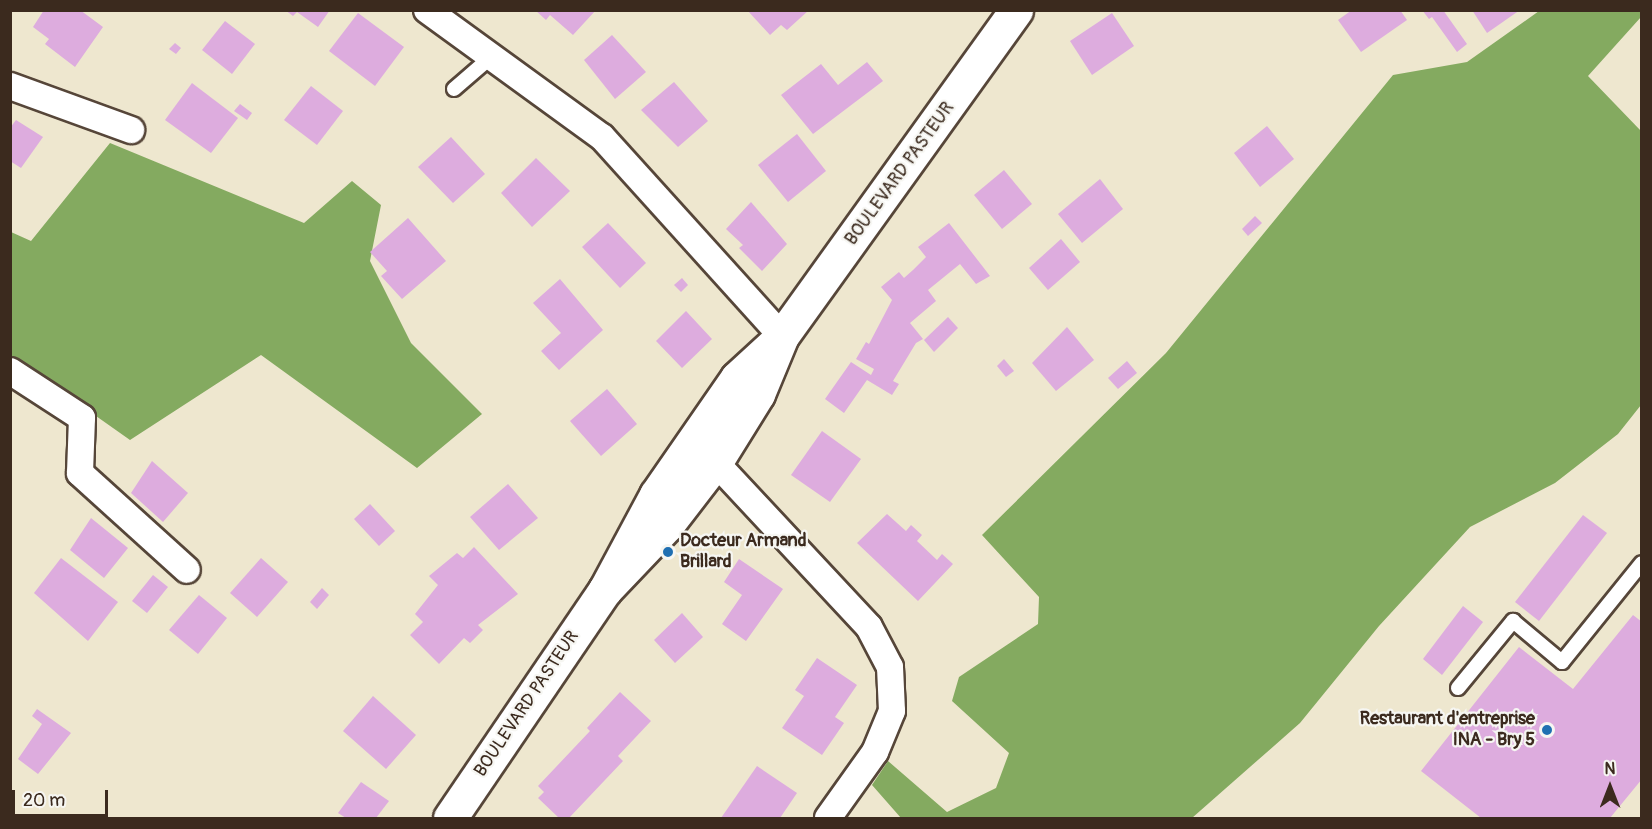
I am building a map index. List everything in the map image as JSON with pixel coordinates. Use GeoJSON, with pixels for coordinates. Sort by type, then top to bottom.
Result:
{"type":"FeatureCollection","features":[{"type":"Feature","properties":{"kind":"main road","name":"BOULEVARD PASTEUR"},"geometry":{"type":"LineString","coordinates":[[450,819],[605,590],[666,525],[705,451],[758,394],[782,336],[1016,10]]}},
{"type":"Feature","properties":{"kind":"street"},"geometry":{"type":"LineString","coordinates":[[427,10],[602,137],[782,336]]}},
{"type":"Feature","properties":{"kind":"street"},"geometry":{"type":"LineString","coordinates":[[10,86],[131,130]]}},
{"type":"Feature","properties":{"kind":"street"},"geometry":{"type":"LineString","coordinates":[[10,371],[82,418],[80,473],[187,570]]}},
{"type":"Feature","properties":{"kind":"street"},"geometry":{"type":"LineString","coordinates":[[705,451],[869,627],[890,667],[892,711],[875,752],[828,819]]}},
{"type":"Feature","properties":{"kind":"lane"},"geometry":{"type":"LineString","coordinates":[[454,89],[491,57]]}},
{"type":"Feature","properties":{"kind":"lane"},"geometry":{"type":"LineString","coordinates":[[1458,688],[1513,621],[1562,662],[1641,563]]}},
{"type":"Feature","properties":{"kind":"green space"},"geometry":{"type":"Polygon","coordinates":[[[1539,11],[1641,11],[1641,17],[1588,76],[1641,131],[1641,405],[1618,434],[1555,483],[1470,527],[1379,626],[1300,723],[1192,818],[901,818],[872,785],[888,761],[947,812],[996,788],[1009,753],[952,701],[959,677],[1038,624],[1039,597],[982,535],[1166,353],[1393,75],[1467,62],[1539,11]]]}},
{"type":"Feature","properties":{"kind":"green space"},"geometry":{"type":"Polygon","coordinates":[[[110,143],[304,223],[352,181],[381,205],[370,261],[411,343],[482,414],[417,468],[261,355],[130,440],[11,356],[11,232],[31,241],[110,143]]]}},
{"type":"Feature","properties":{"kind":"building"},"geometry":{"type":"Polygon","coordinates":[[[44,10],[80,10],[103,27],[75,67],[45,44],[49,39],[33,27],[44,10]]]}},
{"type":"Feature","properties":{"kind":"building"},"geometry":{"type":"Polygon","coordinates":[[[285,10],[330,10],[318,27],[297,12],[293,16],[285,10]]]}},
{"type":"Feature","properties":{"kind":"building"},"geometry":{"type":"Polygon","coordinates":[[[535,10],[596,10],[573,35],[550,15],[546,20],[535,10]]]}},
{"type":"Feature","properties":{"kind":"building"},"geometry":{"type":"Polygon","coordinates":[[[747,10],[809,10],[787,30],[781,25],[770,35],[747,10]]]}},
{"type":"Feature","properties":{"kind":"building"},"geometry":{"type":"Polygon","coordinates":[[[1352,10],[1400,10],[1407,20],[1361,52],[1338,20],[1352,10]]]}},
{"type":"Feature","properties":{"kind":"building"},"geometry":{"type":"Polygon","coordinates":[[[1422,10],[1443,10],[1467,44],[1457,52],[1432,17],[1429,19],[1422,10]]]}},
{"type":"Feature","properties":{"kind":"building"},"geometry":{"type":"Polygon","coordinates":[[[1472,10],[1520,10],[1487,33],[1472,10]]]}},
{"type":"Feature","properties":{"kind":"building"},"geometry":{"type":"Polygon","coordinates":[[[358,13],[404,47],[375,86],[329,51],[358,13]]]}},
{"type":"Feature","properties":{"kind":"building"},"geometry":{"type":"Polygon","coordinates":[[[1112,13],[1134,46],[1092,75],[1070,41],[1112,13]]]}},
{"type":"Feature","properties":{"kind":"building"},"geometry":{"type":"Polygon","coordinates":[[[225,21],[255,44],[232,74],[202,50],[225,21]]]}},
{"type":"Feature","properties":{"kind":"building"},"geometry":{"type":"Polygon","coordinates":[[[612,35],[646,72],[615,99],[584,60],[612,35]]]}},
{"type":"Feature","properties":{"kind":"building"},"geometry":{"type":"Polygon","coordinates":[[[175,43],[181,48],[176,54],[169,49],[175,43]]]}},
{"type":"Feature","properties":{"kind":"building"},"geometry":{"type":"Polygon","coordinates":[[[867,62],[883,81],[813,134],[781,95],[821,64],[838,85],[867,62]]]}},
{"type":"Feature","properties":{"kind":"building"},"geometry":{"type":"Polygon","coordinates":[[[674,82],[708,121],[678,147],[641,110],[674,82]]]}},
{"type":"Feature","properties":{"kind":"building"},"geometry":{"type":"Polygon","coordinates":[[[192,83],[238,118],[211,153],[165,120],[192,83]]]}},
{"type":"Feature","properties":{"kind":"building"},"geometry":{"type":"Polygon","coordinates":[[[311,86],[343,111],[317,145],[284,120],[311,86]]]}},
{"type":"Feature","properties":{"kind":"building"},"geometry":{"type":"Polygon","coordinates":[[[240,104],[252,113],[247,120],[234,111],[240,104]]]}},
{"type":"Feature","properties":{"kind":"building"},"geometry":{"type":"Polygon","coordinates":[[[16,120],[43,137],[21,168],[10,161],[10,128],[16,120]]]}},
{"type":"Feature","properties":{"kind":"building"},"geometry":{"type":"Polygon","coordinates":[[[1267,126],[1294,159],[1260,187],[1234,153],[1267,126]]]}},
{"type":"Feature","properties":{"kind":"building"},"geometry":{"type":"Polygon","coordinates":[[[797,134],[826,171],[788,202],[758,165],[797,134]]]}},
{"type":"Feature","properties":{"kind":"building"},"geometry":{"type":"Polygon","coordinates":[[[451,137],[485,174],[453,203],[418,167],[451,137]]]}},
{"type":"Feature","properties":{"kind":"building"},"geometry":{"type":"Polygon","coordinates":[[[536,158],[570,191],[532,227],[501,193],[536,158]]]}},
{"type":"Feature","properties":{"kind":"building"},"geometry":{"type":"Polygon","coordinates":[[[1004,170],[1032,204],[1002,229],[974,195],[1004,170]]]}},
{"type":"Feature","properties":{"kind":"building"},"geometry":{"type":"Polygon","coordinates":[[[1100,179],[1123,209],[1082,243],[1058,214],[1100,179]]]}},
{"type":"Feature","properties":{"kind":"building"},"geometry":{"type":"Polygon","coordinates":[[[751,202],[787,244],[762,271],[739,248],[743,245],[726,229],[751,202]]]}},
{"type":"Feature","properties":{"kind":"building"},"geometry":{"type":"Polygon","coordinates":[[[1255,216],[1262,223],[1248,236],[1242,229],[1255,216]]]}},
{"type":"Feature","properties":{"kind":"building"},"geometry":{"type":"Polygon","coordinates":[[[408,218],[446,261],[402,299],[381,276],[387,271],[370,252],[408,218]]]}},
{"type":"Feature","properties":{"kind":"building"},"geometry":{"type":"Polygon","coordinates":[[[608,223],[646,263],[620,288],[582,247],[608,223]]]}},
{"type":"Feature","properties":{"kind":"building"},"geometry":{"type":"Polygon","coordinates":[[[949,223],[990,276],[976,284],[960,264],[928,290],[936,301],[910,323],[923,339],[916,343],[893,381],[899,384],[892,395],[867,380],[844,413],[825,399],[851,362],[871,375],[874,369],[856,359],[866,342],[869,344],[892,300],[881,287],[899,272],[904,278],[913,270],[926,257],[918,247],[949,223]]]}},
{"type":"Feature","properties":{"kind":"building"},"geometry":{"type":"Polygon","coordinates":[[[1061,239],[1080,262],[1048,290],[1029,268],[1061,239]]]}},
{"type":"Feature","properties":{"kind":"building"},"geometry":{"type":"Polygon","coordinates":[[[682,278],[688,285],[681,292],[674,285],[682,278]]]}},
{"type":"Feature","properties":{"kind":"building"},"geometry":{"type":"Polygon","coordinates":[[[560,279],[603,330],[559,370],[541,351],[561,333],[533,303],[560,279]]]}},
{"type":"Feature","properties":{"kind":"building"},"geometry":{"type":"Polygon","coordinates":[[[686,311],[712,339],[682,368],[656,341],[686,311]]]}},
{"type":"Feature","properties":{"kind":"building"},"geometry":{"type":"Polygon","coordinates":[[[948,317],[958,328],[934,352],[924,340],[948,317]]]}},
{"type":"Feature","properties":{"kind":"building"},"geometry":{"type":"Polygon","coordinates":[[[1067,327],[1094,360],[1056,391],[1032,363],[1067,327]]]}},
{"type":"Feature","properties":{"kind":"building"},"geometry":{"type":"Polygon","coordinates":[[[1004,359],[1014,371],[1006,377],[997,366],[1004,359]]]}},
{"type":"Feature","properties":{"kind":"building"},"geometry":{"type":"Polygon","coordinates":[[[1127,361],[1137,373],[1118,389],[1108,378],[1127,361]]]}},
{"type":"Feature","properties":{"kind":"building"},"geometry":{"type":"Polygon","coordinates":[[[607,389],[637,424],[601,456],[570,421],[607,389]]]}},
{"type":"Feature","properties":{"kind":"building"},"geometry":{"type":"Polygon","coordinates":[[[822,431],[861,459],[830,502],[791,475],[822,431]]]}},
{"type":"Feature","properties":{"kind":"building"},"geometry":{"type":"Polygon","coordinates":[[[152,461],[188,493],[163,522],[131,493],[152,461]]]}},
{"type":"Feature","properties":{"kind":"building"},"geometry":{"type":"Polygon","coordinates":[[[508,484],[538,518],[499,550],[470,517],[508,484]]]}},
{"type":"Feature","properties":{"kind":"building"},"geometry":{"type":"Polygon","coordinates":[[[370,504],[395,531],[379,546],[354,519],[370,504]]]}},
{"type":"Feature","properties":{"kind":"building"},"geometry":{"type":"Polygon","coordinates":[[[887,514],[906,531],[911,525],[922,535],[917,541],[937,560],[942,554],[953,564],[918,601],[857,543],[887,514]]]}},
{"type":"Feature","properties":{"kind":"building"},"geometry":{"type":"Polygon","coordinates":[[[1583,515],[1607,533],[1539,621],[1515,602],[1583,515]]]}},
{"type":"Feature","properties":{"kind":"building"},"geometry":{"type":"Polygon","coordinates":[[[91,518],[128,548],[104,578],[70,550],[91,518]]]}},
{"type":"Feature","properties":{"kind":"building"},"geometry":{"type":"Polygon","coordinates":[[[474,547],[518,594],[478,625],[483,630],[470,643],[464,638],[439,664],[410,635],[423,622],[415,614],[438,585],[429,576],[457,553],[463,558],[474,547]]]}},
{"type":"Feature","properties":{"kind":"building"},"geometry":{"type":"Polygon","coordinates":[[[61,558],[118,602],[88,641],[34,593],[61,558]]]}},
{"type":"Feature","properties":{"kind":"building"},"geometry":{"type":"Polygon","coordinates":[[[261,558],[288,582],[257,617],[230,593],[261,558]]]}},
{"type":"Feature","properties":{"kind":"building"},"geometry":{"type":"Polygon","coordinates":[[[739,559],[783,589],[746,641],[722,624],[742,595],[724,582],[739,559]]]}},
{"type":"Feature","properties":{"kind":"building"},"geometry":{"type":"Polygon","coordinates":[[[153,575],[168,587],[147,613],[132,601],[153,575]]]}},
{"type":"Feature","properties":{"kind":"building"},"geometry":{"type":"Polygon","coordinates":[[[322,588],[329,595],[317,609],[310,602],[322,588]]]}},
{"type":"Feature","properties":{"kind":"building"},"geometry":{"type":"Polygon","coordinates":[[[199,595],[227,618],[198,654],[169,630],[199,595]]]}},
{"type":"Feature","properties":{"kind":"building"},"geometry":{"type":"Polygon","coordinates":[[[1463,606],[1483,622],[1442,675],[1423,659],[1463,606]]]}},
{"type":"Feature","properties":{"kind":"building"},"geometry":{"type":"Polygon","coordinates":[[[682,613],[703,637],[675,663],[654,640],[682,613]]]}},
{"type":"Feature","properties":{"kind":"building","name":"Restaurant d'entreprise INA - Bry 5"},"geometry":{"type":"Polygon","coordinates":[[[1633,615],[1642,622],[1642,779],[1610,818],[1481,818],[1421,771],[1519,647],[1573,689],[1633,615]]]}},
{"type":"Feature","properties":{"kind":"building"},"geometry":{"type":"Polygon","coordinates":[[[817,658],[857,685],[835,717],[844,723],[822,755],[782,728],[804,696],[795,690],[817,658]]]}},
{"type":"Feature","properties":{"kind":"building"},"geometry":{"type":"Polygon","coordinates":[[[620,692],[651,721],[618,756],[623,761],[569,818],[559,818],[538,798],[544,792],[538,786],[590,731],[587,728],[620,692]]]}},
{"type":"Feature","properties":{"kind":"building"},"geometry":{"type":"Polygon","coordinates":[[[373,696],[416,735],[386,769],[343,731],[373,696]]]}},
{"type":"Feature","properties":{"kind":"building"},"geometry":{"type":"Polygon","coordinates":[[[37,709],[71,733],[38,774],[18,759],[42,724],[32,716],[37,709]]]}},
{"type":"Feature","properties":{"kind":"building"},"geometry":{"type":"Polygon","coordinates":[[[757,766],[797,793],[780,818],[721,818],[757,766]]]}},
{"type":"Feature","properties":{"kind":"building"},"geometry":{"type":"Polygon","coordinates":[[[361,782],[389,801],[376,818],[346,818],[338,813],[361,782]]]}},
{"type":"Feature","properties":{"kind":"place","name":"Docteur Armand Brillard"},"geometry":{"type":"Point","coordinates":[668,552]}},
{"type":"Feature","properties":{"kind":"place","name":"Restaurant d'entreprise INA - Bry 5"},"geometry":{"type":"Point","coordinates":[1547,730]}}]}
